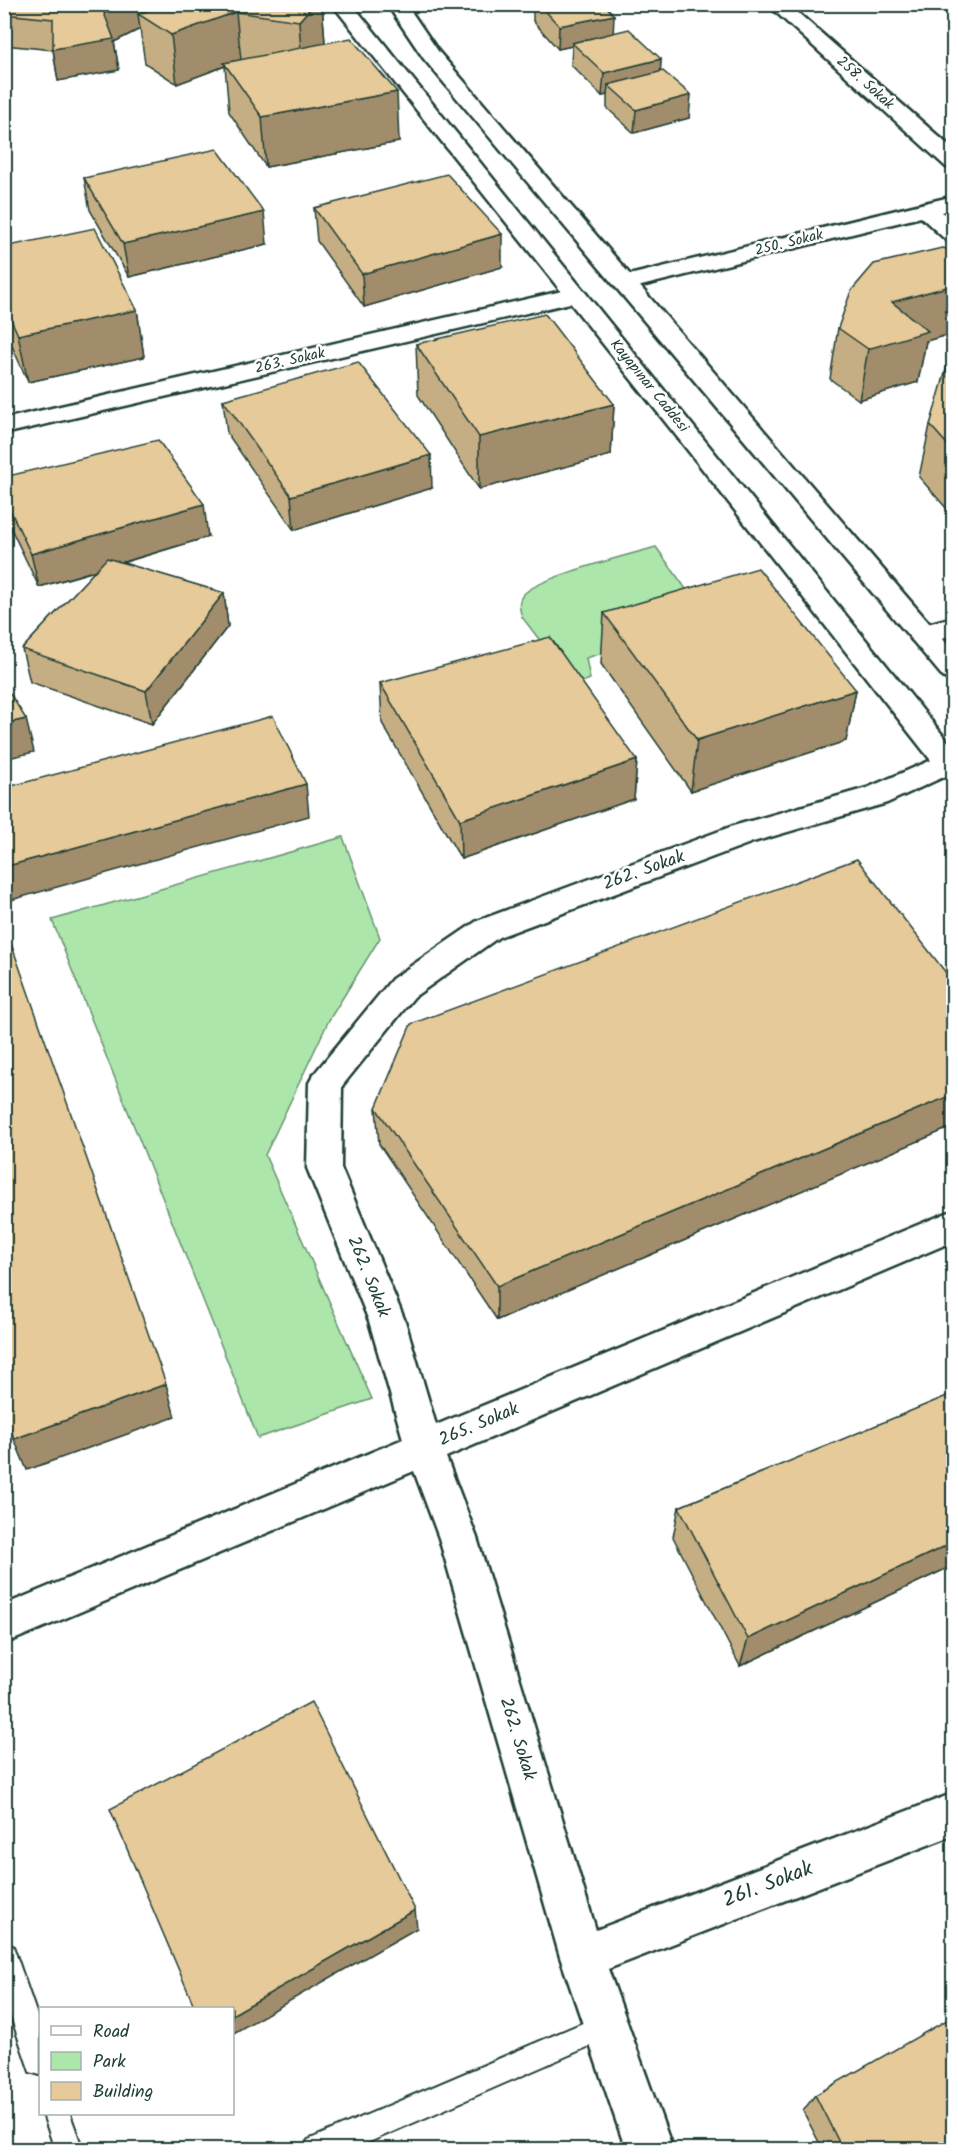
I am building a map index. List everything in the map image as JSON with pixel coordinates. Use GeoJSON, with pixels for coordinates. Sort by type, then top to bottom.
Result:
{"type":"FeatureCollection","features":[{"type":"Feature","properties":{"kind":"street","name":"Kayapınar Caddesi"},"geometry":{"type":"LineString","coordinates":[[341,4],[691,438],[951,767]]}},
{"type":"Feature","properties":{"kind":"street"},"geometry":{"type":"LineString","coordinates":[[396,4],[431,55],[954,671]]}},
{"type":"Feature","properties":{"kind":"street","name":"258. Sokak"},"geometry":{"type":"LineString","coordinates":[[776,4],[954,162]]}},
{"type":"Feature","properties":{"kind":"street","name":"250. Sokak"},"geometry":{"type":"LineString","coordinates":[[625,283],[954,202]]}},
{"type":"Feature","properties":{"kind":"street"},"geometry":{"type":"LineString","coordinates":[[927,209],[954,235]]}},
{"type":"Feature","properties":{"kind":"street","name":"263. Sokak"},"geometry":{"type":"LineString","coordinates":[[4,427],[575,295]]}},
{"type":"Feature","properties":{"kind":"street"},"geometry":{"type":"LineString","coordinates":[[922,634],[954,626]]}},
{"type":"Feature","properties":{"kind":"street","name":"262. Sokak"},"geometry":{"type":"LineString","coordinates":[[650,2150],[582,1957],[458,1538],[424,1448],[387,1321],[324,1168],[326,1083],[404,987],[488,929],[744,834],[877,796],[951,767]]}},
{"type":"Feature","properties":{"kind":"street","name":"265. Sokak"},"geometry":{"type":"LineString","coordinates":[[4,1625],[954,1225]]}},
{"type":"Feature","properties":{"kind":"street","name":"261. Sokak"},"geometry":{"type":"LineString","coordinates":[[582,1957],[954,1814]]}},
{"type":"Feature","properties":{"kind":"lane"},"geometry":{"type":"LineString","coordinates":[[4,1955],[39,2059]]}},
{"type":"Feature","properties":{"kind":"lane"},"geometry":{"type":"LineString","coordinates":[[318,2150],[606,2026]]}},
{"type":"Feature","properties":{"kind":"lane"},"geometry":{"type":"LineString","coordinates":[[57,2115],[69,2150]]}},
{"type":"Feature","properties":{"kind":"green space"},"geometry":{"type":"Polygon","coordinates":[[[656,547],[709,621],[586,658],[590,679],[574,685],[522,617],[521,598],[532,588],[546,581],[656,547]]]}},
{"type":"Feature","properties":{"kind":"green space"},"geometry":{"type":"Polygon","coordinates":[[[343,837],[380,938],[329,1020],[265,1155],[372,1399],[258,1438],[52,920],[343,837]]]}},
{"type":"Feature","properties":{"kind":"building"},"geometry":{"type":"Polygon","coordinates":[[[4,4],[123,4],[104,13],[114,39],[53,49],[53,19],[4,14],[4,4]]]}},
{"type":"Feature","properties":{"kind":"building"},"geometry":{"type":"Polygon","coordinates":[[[167,4],[314,4],[299,21],[236,12],[171,35],[138,14],[167,4]]]}},
{"type":"Feature","properties":{"kind":"building"},"geometry":{"type":"Polygon","coordinates":[[[539,4],[604,4],[614,15],[559,26],[539,4]]]}},
{"type":"Feature","properties":{"kind":"building"},"geometry":{"type":"Polygon","coordinates":[[[629,29],[661,59],[604,73],[572,43],[629,29]]]}},
{"type":"Feature","properties":{"kind":"building"},"geometry":{"type":"Polygon","coordinates":[[[351,38],[397,92],[262,117],[224,63],[351,38]]]}},
{"type":"Feature","properties":{"kind":"building"},"geometry":{"type":"Polygon","coordinates":[[[663,71],[691,95],[636,110],[608,85],[663,71]]]}},
{"type":"Feature","properties":{"kind":"building"},"geometry":{"type":"Polygon","coordinates":[[[217,149],[264,212],[123,244],[84,178],[217,149]]]}},
{"type":"Feature","properties":{"kind":"building"},"geometry":{"type":"Polygon","coordinates":[[[447,174],[502,234],[362,274],[314,208],[447,174]]]}},
{"type":"Feature","properties":{"kind":"building"},"geometry":{"type":"Polygon","coordinates":[[[95,228],[137,310],[18,335],[4,304],[4,247],[95,228]]]}},
{"type":"Feature","properties":{"kind":"building"},"geometry":{"type":"Polygon","coordinates":[[[942,248],[954,250],[954,285],[892,302],[928,331],[868,349],[838,328],[851,291],[874,264],[942,248]]]}},
{"type":"Feature","properties":{"kind":"building"},"geometry":{"type":"Polygon","coordinates":[[[545,314],[614,404],[479,437],[416,344],[545,314]]]}},
{"type":"Feature","properties":{"kind":"building"},"geometry":{"type":"Polygon","coordinates":[[[358,362],[431,455],[291,496],[223,400],[358,362]]]}},
{"type":"Feature","properties":{"kind":"building"},"geometry":{"type":"Polygon","coordinates":[[[954,362],[954,452],[930,425],[948,363],[954,362]]]}},
{"type":"Feature","properties":{"kind":"building"},"geometry":{"type":"Polygon","coordinates":[[[158,440],[204,504],[31,554],[4,497],[4,477],[158,440]]]}},
{"type":"Feature","properties":{"kind":"building"},"geometry":{"type":"Polygon","coordinates":[[[107,558],[224,593],[146,691],[22,649],[107,558]]]}},
{"type":"Feature","properties":{"kind":"building"},"geometry":{"type":"Polygon","coordinates":[[[758,568],[856,690],[697,740],[604,613],[758,568]]]}},
{"type":"Feature","properties":{"kind":"building"},"geometry":{"type":"Polygon","coordinates":[[[550,637],[637,760],[460,820],[380,683],[550,637]]]}},
{"type":"Feature","properties":{"kind":"building"},"geometry":{"type":"Polygon","coordinates":[[[4,684],[26,719],[4,724],[4,684]]]}},
{"type":"Feature","properties":{"kind":"building"},"geometry":{"type":"Polygon","coordinates":[[[273,716],[306,784],[4,867],[4,788],[273,716]]]}},
{"type":"Feature","properties":{"kind":"building"},"geometry":{"type":"Polygon","coordinates":[[[857,859],[954,983],[954,1094],[497,1286],[376,1108],[411,1024],[857,859]]]}},
{"type":"Feature","properties":{"kind":"building"},"geometry":{"type":"Polygon","coordinates":[[[4,932],[7,932],[166,1384],[14,1439],[4,1408],[4,932]]]}},
{"type":"Feature","properties":{"kind":"building"},"geometry":{"type":"Polygon","coordinates":[[[954,1393],[954,1542],[748,1639],[679,1507],[954,1393]]]}},
{"type":"Feature","properties":{"kind":"building"},"geometry":{"type":"Polygon","coordinates":[[[311,1702],[415,1910],[234,2014],[234,2007],[195,2007],[110,1809],[311,1702]]]}},
{"type":"Feature","properties":{"kind":"building"},"geometry":{"type":"Polygon","coordinates":[[[954,2016],[954,2150],[843,2150],[815,2095],[954,2016]]]}}]}
